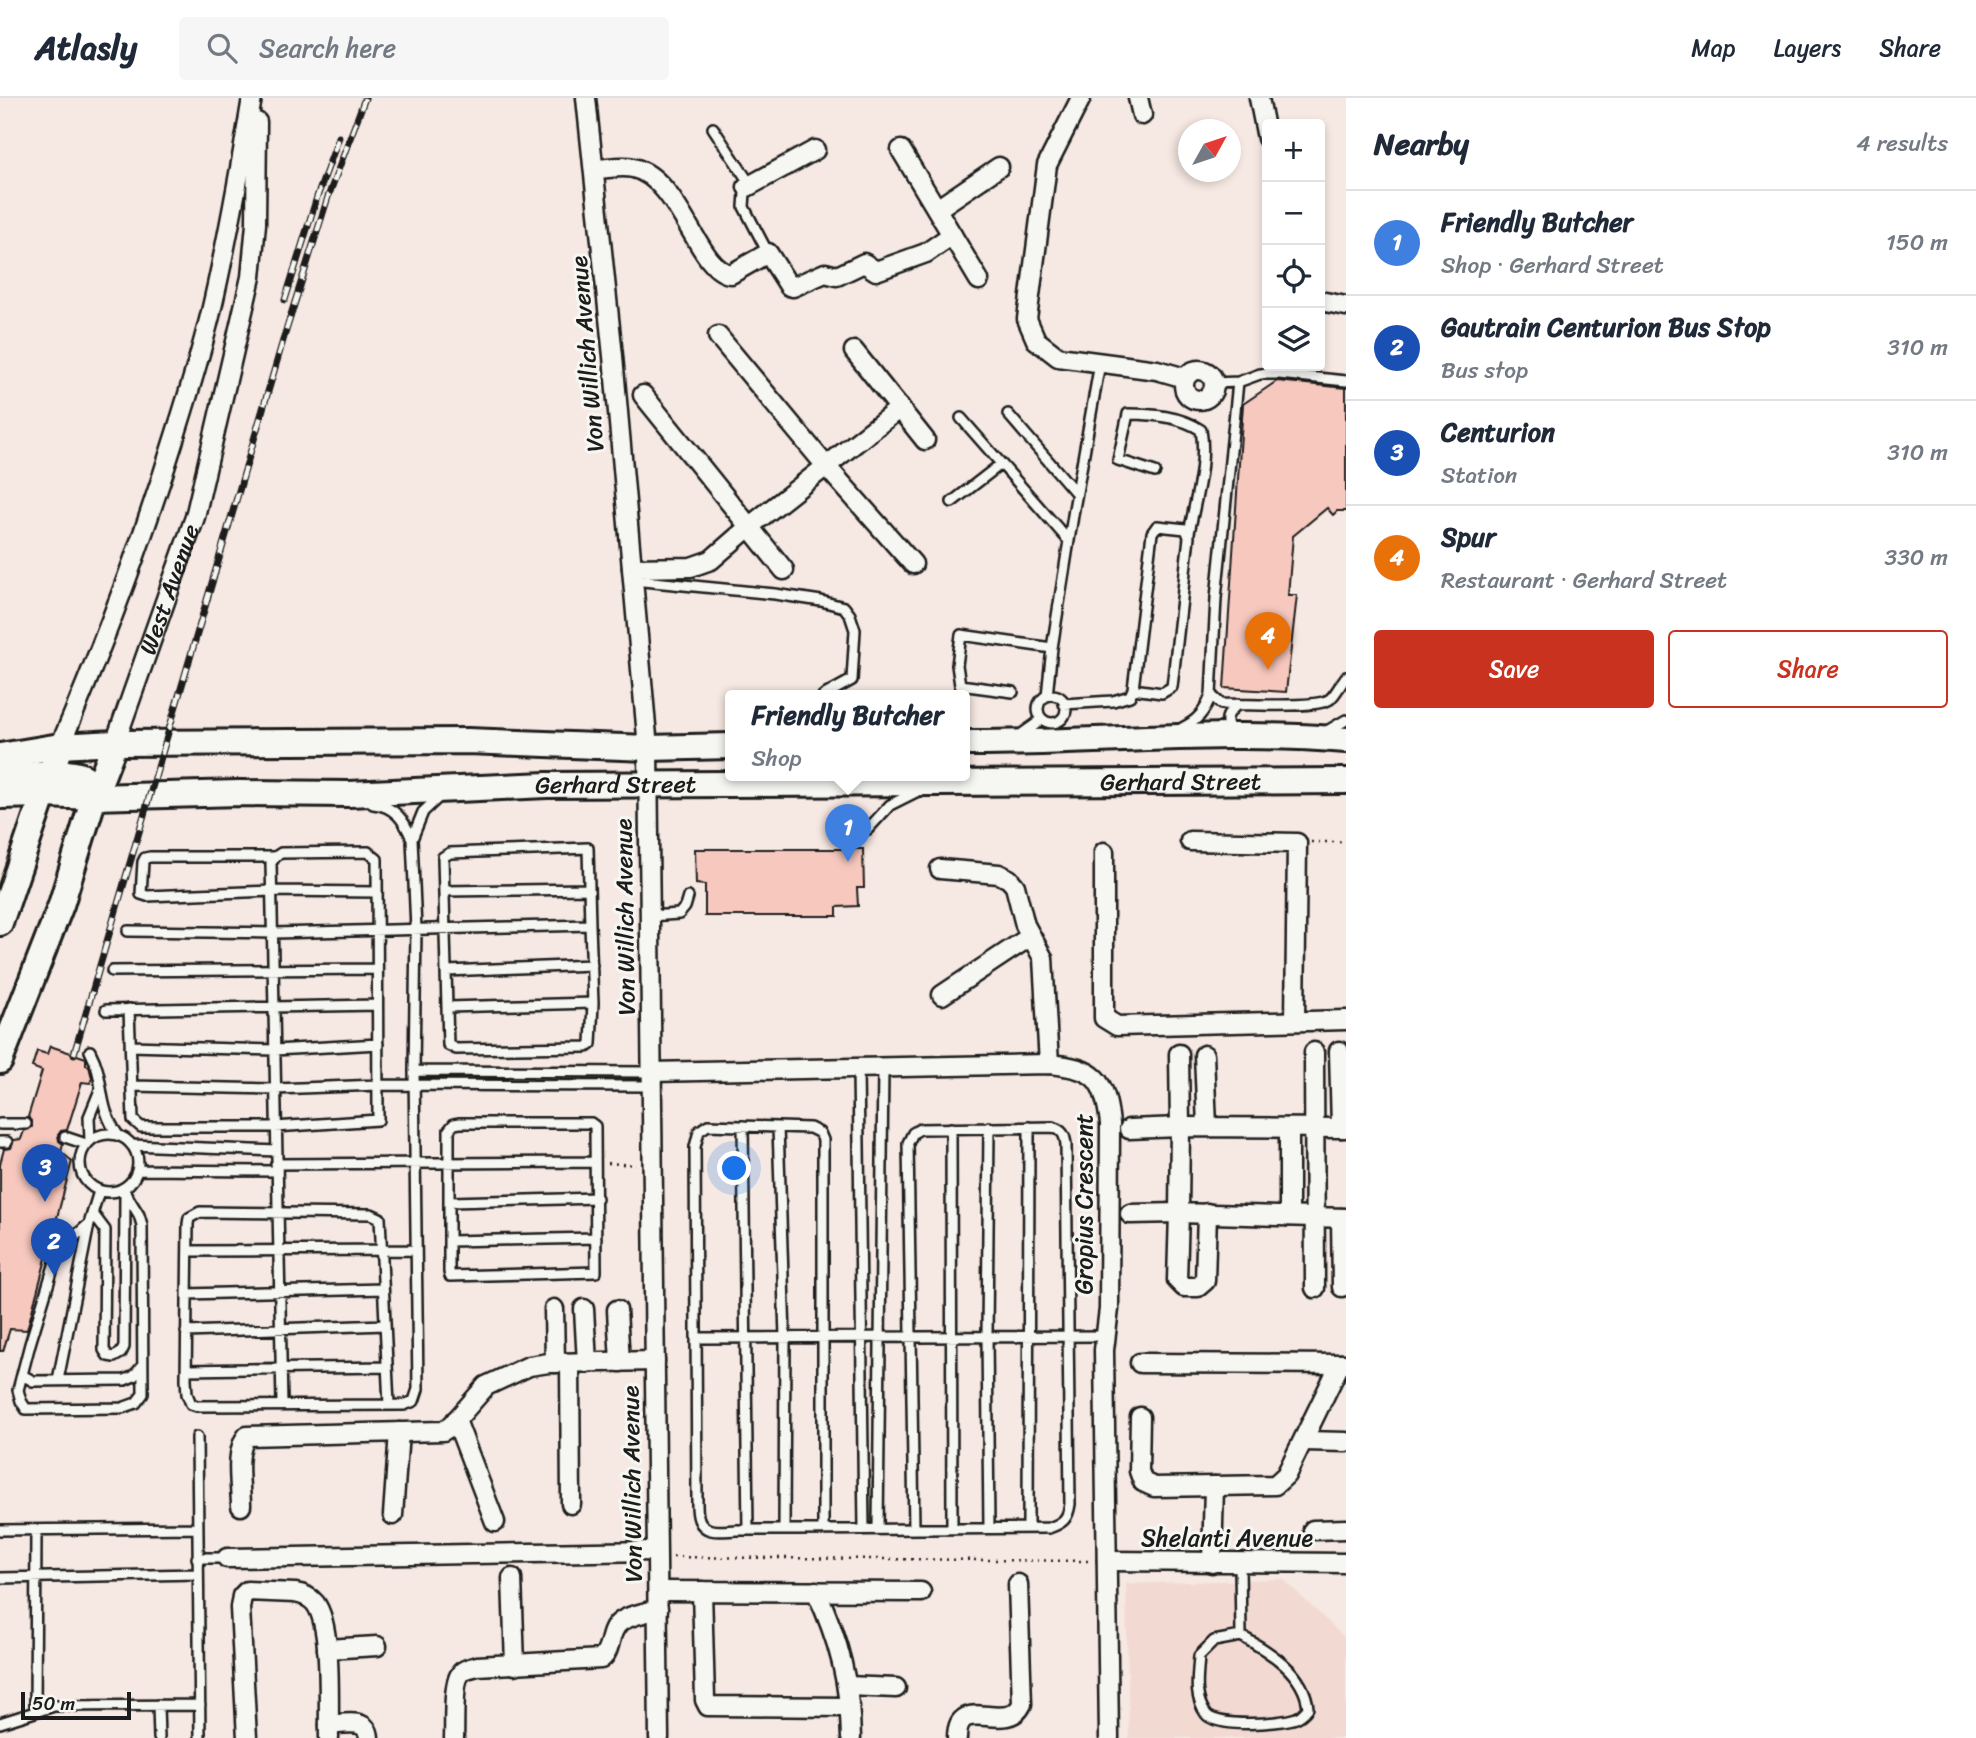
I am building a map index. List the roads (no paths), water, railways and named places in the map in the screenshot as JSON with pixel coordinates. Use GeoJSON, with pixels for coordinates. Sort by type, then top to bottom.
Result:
{"type":"FeatureCollection","features":[{"type":"Feature","properties":{"kind":"street","name":"West Avenue"},"geometry":{"type":"LineString","coordinates":[[0,1061],[61,905],[94,797],[195,517],[251,277],[256,224],[254,98]]}},
{"type":"Feature","properties":{"kind":"street","name":"West Avenue"},"geometry":{"type":"LineString","coordinates":[[0,923],[60,746],[97,659],[129,573],[191,382],[209,318],[233,210],[254,98]]}},
{"type":"Feature","properties":{"kind":"street","name":"Von Willich Avenue"},"geometry":{"type":"LineString","coordinates":[[586,98],[648,748],[659,1738]]}},
{"type":"Feature","properties":{"kind":"street"},"geometry":{"type":"LineString","coordinates":[[1081,98],[1047,165],[1027,320],[1036,340],[1058,358],[1157,370],[1185,378]]}},
{"type":"Feature","properties":{"kind":"street"},"geometry":{"type":"LineString","coordinates":[[1259,98],[1263,119]]}},
{"type":"Feature","properties":{"kind":"street"},"geometry":{"type":"LineString","coordinates":[[747,187],[815,150]]}},
{"type":"Feature","properties":{"kind":"street"},"geometry":{"type":"LineString","coordinates":[[901,150],[979,280]]}},
{"type":"Feature","properties":{"kind":"street"},"geometry":{"type":"LineString","coordinates":[[594,169],[632,167],[644,173],[674,200],[713,264],[727,275],[768,253],[789,286],[793,287],[825,273],[837,276],[864,263],[876,271],[926,253],[952,235]]}},
{"type":"Feature","properties":{"kind":"street"},"geometry":{"type":"LineString","coordinates":[[937,209],[999,167]]}},
{"type":"Feature","properties":{"kind":"street"},"geometry":{"type":"LineString","coordinates":[[1325,302],[1346,306]]}},
{"type":"Feature","properties":{"kind":"street"},"geometry":{"type":"LineString","coordinates":[[718,336],[826,466],[913,564]]}},
{"type":"Feature","properties":{"kind":"street"},"geometry":{"type":"LineString","coordinates":[[855,351],[925,440]]}},
{"type":"Feature","properties":{"kind":"street"},"geometry":{"type":"LineString","coordinates":[[1202,370],[1210,374],[1214,383],[1213,393],[1197,401],[1186,393],[1184,387],[1185,378],[1192,371],[1202,370]]}},
{"type":"Feature","properties":{"kind":"street"},"geometry":{"type":"LineString","coordinates":[[643,395],[784,570]]}},
{"type":"Feature","properties":{"kind":"street"},"geometry":{"type":"LineString","coordinates":[[633,574],[705,563],[900,408]]}},
{"type":"Feature","properties":{"kind":"street","name":"Gerhard Street"},"geometry":{"type":"LineString","coordinates":[[970,743],[1009,743],[1062,732],[1165,738],[1235,736],[1346,740]]}},
{"type":"Feature","properties":{"kind":"street","name":"Gerhard Street"},"geometry":{"type":"LineString","coordinates":[[0,756],[60,746],[115,743],[468,741],[648,748],[725,746]]}},
{"type":"Feature","properties":{"kind":"street"},"geometry":{"type":"LineString","coordinates":[[0,778],[47,784]]}},
{"type":"Feature","properties":{"kind":"street","name":"Gerhard Street"},"geometry":{"type":"LineString","coordinates":[[47,784],[94,797],[154,794],[349,794],[547,785],[1346,781]]}},
{"type":"Feature","properties":{"kind":"street"},"geometry":{"type":"LineString","coordinates":[[0,796],[47,784]]}},
{"type":"Feature","properties":{"kind":"street"},"geometry":{"type":"LineString","coordinates":[[80,847],[111,814],[125,805],[154,794]]}},
{"type":"Feature","properties":{"kind":"street"},"geometry":{"type":"LineString","coordinates":[[1190,841],[1297,842],[1295,1020]]}},
{"type":"Feature","properties":{"kind":"street"},"geometry":{"type":"LineString","coordinates":[[1104,852],[1104,1018],[1107,1021],[1117,1026],[1346,1020]]}},
{"type":"Feature","properties":{"kind":"street"},"geometry":{"type":"LineString","coordinates":[[940,869],[999,874],[1016,886],[1025,925],[1043,958],[1049,1064]]}},
{"type":"Feature","properties":{"kind":"street"},"geometry":{"type":"LineString","coordinates":[[942,995],[1031,936]]}},
{"type":"Feature","properties":{"kind":"street"},"geometry":{"type":"LineString","coordinates":[[1129,1129],[1207,1126],[1343,1128],[1339,1051]]}},
{"type":"Feature","properties":{"kind":"street"},"geometry":{"type":"LineString","coordinates":[[1314,1052],[1315,1288]]}},
{"type":"Feature","properties":{"kind":"street"},"geometry":{"type":"LineString","coordinates":[[1179,1054],[1177,1280],[1184,1287],[1198,1287],[1205,1281],[1208,1213]]}},
{"type":"Feature","properties":{"kind":"street"},"geometry":{"type":"LineString","coordinates":[[1205,1055],[1207,1126]]}},
{"type":"Feature","properties":{"kind":"street","name":"Gropius Crescent"},"geometry":{"type":"LineString","coordinates":[[652,1079],[883,1068],[1049,1064],[1088,1071],[1103,1086],[1108,1101],[1111,1214],[1109,1309],[1105,1336],[1109,1738]]}},
{"type":"Feature","properties":{"kind":"street"},"geometry":{"type":"LineString","coordinates":[[1289,1128],[1289,1216]]}},
{"type":"Feature","properties":{"kind":"street"},"geometry":{"type":"LineString","coordinates":[[1130,1214],[1208,1213],[1343,1218],[1342,1287]]}},
{"type":"Feature","properties":{"kind":"street"},"geometry":{"type":"LineString","coordinates":[[554,1309],[571,1364]]}},
{"type":"Feature","properties":{"kind":"street"},"geometry":{"type":"LineString","coordinates":[[570,1504],[571,1364],[584,1309]]}},
{"type":"Feature","properties":{"kind":"street"},"geometry":{"type":"LineString","coordinates":[[617,1310],[620,1362]]}},
{"type":"Feature","properties":{"kind":"street"},"geometry":{"type":"LineString","coordinates":[[241,1506],[240,1455],[247,1436],[443,1432],[477,1394],[494,1381],[539,1363],[654,1361]]}},
{"type":"Feature","properties":{"kind":"street"},"geometry":{"type":"LineString","coordinates":[[1140,1363],[1343,1364],[1284,1478],[1277,1485],[1154,1487],[1143,1482],[1139,1471],[1140,1417]]}},
{"type":"Feature","properties":{"kind":"street"},"geometry":{"type":"LineString","coordinates":[[456,1420],[495,1522]]}},
{"type":"Feature","properties":{"kind":"street"},"geometry":{"type":"LineString","coordinates":[[393,1515],[399,1432]]}},
{"type":"Feature","properties":{"kind":"street"},"geometry":{"type":"LineString","coordinates":[[1304,1441],[1346,1441]]}},
{"type":"Feature","properties":{"kind":"street"},"geometry":{"type":"LineString","coordinates":[[1212,1563],[1214,1486]]}},
{"type":"Feature","properties":{"kind":"street"},"geometry":{"type":"LineString","coordinates":[[1313,1530],[1346,1529]]}},
{"type":"Feature","properties":{"kind":"street"},"geometry":{"type":"LineString","coordinates":[[227,1558],[655,1554]]}},
{"type":"Feature","properties":{"kind":"street","name":"Shelanti Avenue"},"geometry":{"type":"LineString","coordinates":[[1107,1562],[1346,1563]]}},
{"type":"Feature","properties":{"kind":"street"},"geometry":{"type":"LineString","coordinates":[[512,1578],[515,1665]]}},
{"type":"Feature","properties":{"kind":"street"},"geometry":{"type":"LineString","coordinates":[[957,1738],[957,1726],[963,1718],[972,1715],[1009,1717],[1016,1714],[1022,1704],[1018,1584]]}},
{"type":"Feature","properties":{"kind":"street"},"geometry":{"type":"LineString","coordinates":[[247,1738],[240,1608],[242,1596],[247,1591],[295,1593],[309,1597],[314,1602],[323,1618],[327,1649],[329,1731],[359,1724],[365,1726],[369,1738]]}},
{"type":"Feature","properties":{"kind":"street"},"geometry":{"type":"LineString","coordinates":[[658,1591],[921,1592]]}},
{"type":"Feature","properties":{"kind":"street"},"geometry":{"type":"LineString","coordinates":[[702,1591],[705,1700],[708,1706],[850,1707]]}},
{"type":"Feature","properties":{"kind":"street"},"geometry":{"type":"LineString","coordinates":[[816,1591],[836,1637],[847,1686],[851,1738]]}},
{"type":"Feature","properties":{"kind":"street"},"geometry":{"type":"LineString","coordinates":[[454,1738],[456,1685],[458,1675],[466,1669],[477,1666],[601,1659],[607,1654],[618,1623],[657,1609]]}},
{"type":"Feature","properties":{"kind":"street"},"geometry":{"type":"LineString","coordinates":[[327,1649],[377,1646]]}},
{"type":"Feature","properties":{"kind":"street"},"geometry":{"type":"LineString","coordinates":[[847,1686],[896,1688]]}},
{"type":"Feature","properties":{"kind":"lane"},"geometry":{"type":"LineString","coordinates":[[713,128],[746,178],[744,206],[768,253]]}},
{"type":"Feature","properties":{"kind":"lane"},"geometry":{"type":"LineString","coordinates":[[1047,696],[1076,493],[1100,363]]}},
{"type":"Feature","properties":{"kind":"lane"},"geometry":{"type":"LineString","coordinates":[[1214,383],[1238,382],[1260,374],[1346,381]]}},
{"type":"Feature","properties":{"kind":"lane"},"geometry":{"type":"LineString","coordinates":[[1165,738],[1197,720],[1207,707],[1211,695],[1216,598],[1238,382]]}},
{"type":"Feature","properties":{"kind":"lane"},"geometry":{"type":"LineString","coordinates":[[1008,414],[1076,493]]}},
{"type":"Feature","properties":{"kind":"lane"},"geometry":{"type":"LineString","coordinates":[[1133,689],[1162,693],[1172,687],[1189,533],[1202,464],[1203,444],[1201,430],[1189,422],[1148,414],[1128,414],[1118,460],[1155,472]]}},
{"type":"Feature","properties":{"kind":"lane"},"geometry":{"type":"LineString","coordinates":[[961,418],[1069,541]]}},
{"type":"Feature","properties":{"kind":"lane"},"geometry":{"type":"LineString","coordinates":[[952,502],[1001,464]]}},
{"type":"Feature","properties":{"kind":"lane"},"geometry":{"type":"LineString","coordinates":[[1065,704],[1062,732],[1041,718],[1038,705],[1047,696],[1055,695],[1065,704],[1119,700],[1130,696],[1152,533],[1157,526],[1163,526],[1186,529],[1189,533]]}},
{"type":"Feature","properties":{"kind":"lane"},"geometry":{"type":"LineString","coordinates":[[633,574],[821,601],[844,607],[850,615],[855,631],[852,680],[834,690]]}},
{"type":"Feature","properties":{"kind":"lane"},"geometry":{"type":"LineString","coordinates":[[1013,692],[960,685],[957,665],[961,635],[1052,648]]}},
{"type":"Feature","properties":{"kind":"lane"},"geometry":{"type":"LineString","coordinates":[[1211,695],[1221,704],[1303,705],[1327,701],[1346,677]]}},
{"type":"Feature","properties":{"kind":"lane"},"geometry":{"type":"LineString","coordinates":[[1235,736],[1226,723],[1228,712],[1238,704]]}},
{"type":"Feature","properties":{"kind":"lane"},"geometry":{"type":"LineString","coordinates":[[1009,743],[1037,724],[1041,718]]}},
{"type":"Feature","properties":{"kind":"lane"},"geometry":{"type":"LineString","coordinates":[[1316,737],[1346,720]]}},
{"type":"Feature","properties":{"kind":"lane"},"geometry":{"type":"LineString","coordinates":[[862,831],[868,829],[881,812],[900,798],[934,784]]}},
{"type":"Feature","properties":{"kind":"lane"},"geometry":{"type":"LineString","coordinates":[[389,1405],[380,1218],[371,1214],[200,1212],[189,1218],[188,1224],[186,1332],[187,1394],[190,1402],[194,1405],[389,1405],[409,1404],[414,1401],[418,1389],[414,1162],[416,929],[412,839],[423,812],[433,800],[449,791]]}},
{"type":"Feature","properties":{"kind":"lane"},"geometry":{"type":"LineString","coordinates":[[349,794],[366,803],[389,807],[400,816],[412,839]]}},
{"type":"Feature","properties":{"kind":"lane"},"geometry":{"type":"LineString","coordinates":[[586,847],[589,850],[593,1003],[591,1044],[587,1047],[452,1048],[448,1045],[444,891],[443,858],[450,853],[586,847]]}},
{"type":"Feature","properties":{"kind":"lane"},"geometry":{"type":"LineString","coordinates":[[129,1009],[133,1120],[141,1127],[275,1127],[375,1121],[379,1116],[377,859],[369,852],[281,853],[271,863],[274,933],[275,1127],[282,1404]]}},
{"type":"Feature","properties":{"kind":"lane"},"geometry":{"type":"LineString","coordinates":[[275,857],[145,858],[139,890],[147,896],[272,891],[377,892]]}},
{"type":"Feature","properties":{"kind":"lane"},"geometry":{"type":"LineString","coordinates":[[444,891],[589,889]]}},
{"type":"Feature","properties":{"kind":"lane"},"geometry":{"type":"LineString","coordinates":[[650,916],[679,914],[688,897]]}},
{"type":"Feature","properties":{"kind":"lane"},"geometry":{"type":"LineString","coordinates":[[128,931],[274,933],[590,925]]}},
{"type":"Feature","properties":{"kind":"lane"},"geometry":{"type":"LineString","coordinates":[[447,971],[592,965]]}},
{"type":"Feature","properties":{"kind":"lane"},"geometry":{"type":"LineString","coordinates":[[112,971],[377,969]]}},
{"type":"Feature","properties":{"kind":"lane"},"geometry":{"type":"LineString","coordinates":[[447,1007],[593,1003]]}},
{"type":"Feature","properties":{"kind":"lane"},"geometry":{"type":"LineString","coordinates":[[106,1010],[377,1005]]}},
{"type":"Feature","properties":{"kind":"lane"},"geometry":{"type":"LineString","coordinates":[[130,1046],[275,1050],[378,1044]]}},
{"type":"Feature","properties":{"kind":"lane"},"geometry":{"type":"LineString","coordinates":[[90,1051],[98,1069],[105,1114],[118,1135],[132,1145],[276,1151]]}},
{"type":"Feature","properties":{"kind":"lane"},"geometry":{"type":"LineString","coordinates":[[878,1529],[883,1068]]}},
{"type":"Feature","properties":{"kind":"lane"},"geometry":{"type":"LineString","coordinates":[[858,1069],[864,1529]]}},
{"type":"Feature","properties":{"kind":"lane"},"geometry":{"type":"LineString","coordinates":[[414,1071],[652,1079]]}},
{"type":"Feature","properties":{"kind":"lane"},"geometry":{"type":"LineString","coordinates":[[132,1086],[275,1088],[652,1079]]}},
{"type":"Feature","properties":{"kind":"lane"},"geometry":{"type":"LineString","coordinates":[[100,1090],[89,1117],[88,1143],[76,1166],[85,1179],[99,1191],[124,1191]]}},
{"type":"Feature","properties":{"kind":"lane"},"geometry":{"type":"LineString","coordinates":[[591,1123],[597,1131],[597,1270],[593,1273],[450,1276],[450,1162],[449,1130],[454,1125],[591,1123]]}},
{"type":"Feature","properties":{"kind":"lane"},"geometry":{"type":"LineString","coordinates":[[0,1124],[26,1124]]}},
{"type":"Feature","properties":{"kind":"lane"},"geometry":{"type":"LineString","coordinates":[[823,1530],[823,1140],[820,1133],[810,1128],[708,1125],[699,1130],[696,1137],[698,1517],[701,1524],[711,1530],[823,1530],[1049,1528],[1062,1524],[1068,1516],[1069,1335],[1065,1136],[1052,1127],[920,1129],[908,1143],[914,1528]]}},
{"type":"Feature","properties":{"kind":"lane"},"geometry":{"type":"LineString","coordinates":[[743,1126],[748,1530]]}},
{"type":"Feature","properties":{"kind":"lane"},"geometry":{"type":"LineString","coordinates":[[778,1127],[785,1338],[784,1530]]}},
{"type":"Feature","properties":{"kind":"lane"},"geometry":{"type":"LineString","coordinates":[[989,1127],[989,1528]]}},
{"type":"Feature","properties":{"kind":"lane"},"geometry":{"type":"LineString","coordinates":[[1028,1528],[1029,1127]]}},
{"type":"Feature","properties":{"kind":"lane"},"geometry":{"type":"LineString","coordinates":[[951,1128],[951,1528]]}},
{"type":"Feature","properties":{"kind":"lane"},"geometry":{"type":"LineString","coordinates":[[65,1137],[88,1143],[100,1135],[118,1135]]}},
{"type":"Feature","properties":{"kind":"lane"},"geometry":{"type":"LineString","coordinates":[[93,1214],[105,1230],[104,1350],[108,1356],[114,1357],[121,1353],[124,1347],[124,1191],[138,1170],[138,1161],[132,1145]]}},
{"type":"Feature","properties":{"kind":"lane"},"geometry":{"type":"LineString","coordinates":[[138,1170],[414,1162],[595,1162]]}},
{"type":"Feature","properties":{"kind":"lane"},"geometry":{"type":"LineString","coordinates":[[58,1380],[89,1224],[99,1191]]}},
{"type":"Feature","properties":{"kind":"lane"},"geometry":{"type":"LineString","coordinates":[[89,1224],[65,1245],[56,1259],[22,1374],[19,1396],[26,1409],[122,1408],[136,1403],[143,1394],[142,1225],[139,1214],[124,1191]]}},
{"type":"Feature","properties":{"kind":"lane"},"geometry":{"type":"LineString","coordinates":[[450,1202],[597,1198]]}},
{"type":"Feature","properties":{"kind":"lane"},"geometry":{"type":"LineString","coordinates":[[449,1241],[596,1238]]}},
{"type":"Feature","properties":{"kind":"lane"},"geometry":{"type":"LineString","coordinates":[[188,1251],[415,1250]]}},
{"type":"Feature","properties":{"kind":"lane"},"geometry":{"type":"LineString","coordinates":[[187,1294],[383,1289]]}},
{"type":"Feature","properties":{"kind":"lane"},"geometry":{"type":"LineString","coordinates":[[186,1332],[385,1325]]}},
{"type":"Feature","properties":{"kind":"lane"},"geometry":{"type":"LineString","coordinates":[[696,1338],[1105,1336]]}},
{"type":"Feature","properties":{"kind":"lane"},"geometry":{"type":"LineString","coordinates":[[22,1374],[33,1381],[125,1380],[134,1376],[142,1366]]}},
{"type":"Feature","properties":{"kind":"lane"},"geometry":{"type":"LineString","coordinates":[[187,1370],[387,1367]]}},
{"type":"Feature","properties":{"kind":"lane"},"geometry":{"type":"LineString","coordinates":[[197,1437],[200,1738]]}},
{"type":"Feature","properties":{"kind":"lane"},"geometry":{"type":"LineString","coordinates":[[0,1530],[197,1528]]}},
{"type":"Feature","properties":{"kind":"lane"},"geometry":{"type":"LineString","coordinates":[[34,1712],[36,1530]]}},
{"type":"Feature","properties":{"kind":"lane"},"geometry":{"type":"LineString","coordinates":[[197,1558],[227,1558]]}},
{"type":"Feature","properties":{"kind":"lane"},"geometry":{"type":"LineString","coordinates":[[1240,1563],[1241,1636]]}},
{"type":"Feature","properties":{"kind":"lane"},"geometry":{"type":"LineString","coordinates":[[0,1578],[198,1574]]}},
{"type":"Feature","properties":{"kind":"lane"},"geometry":{"type":"LineString","coordinates":[[1241,1636],[1274,1654],[1307,1695],[1308,1708],[1300,1717],[1284,1722],[1222,1723],[1207,1716],[1196,1693],[1199,1656],[1214,1641],[1241,1636]]}},
{"type":"Feature","properties":{"kind":"lane"},"geometry":{"type":"LineString","coordinates":[[158,1705],[159,1738]]}},
{"type":"Feature","properties":{"kind":"lane"},"geometry":{"type":"LineString","coordinates":[[0,1723],[54,1706],[200,1705]]}},
{"type":"Feature","properties":{"kind":"railway"},"geometry":{"type":"LineString","coordinates":[[74,1054],[284,337],[328,197],[365,98]]}},
{"type":"Feature","properties":{"kind":"railway"},"geometry":{"type":"LineString","coordinates":[[285,300],[339,137]]}},
{"type":"Feature","properties":{"kind":"place","name":"Spur"},"geometry":{"type":"Point","coordinates":[1268,670]}},
{"type":"Feature","properties":{"kind":"place","name":"Friendly Butcher"},"geometry":{"type":"Point","coordinates":[848,862]}},
{"type":"Feature","properties":{"kind":"place","name":"Centurion"},"geometry":{"type":"Point","coordinates":[45,1202]}},
{"type":"Feature","properties":{"kind":"place","name":"Gautrain Centurion Bus Stop"},"geometry":{"type":"Point","coordinates":[54,1276]}}]}
